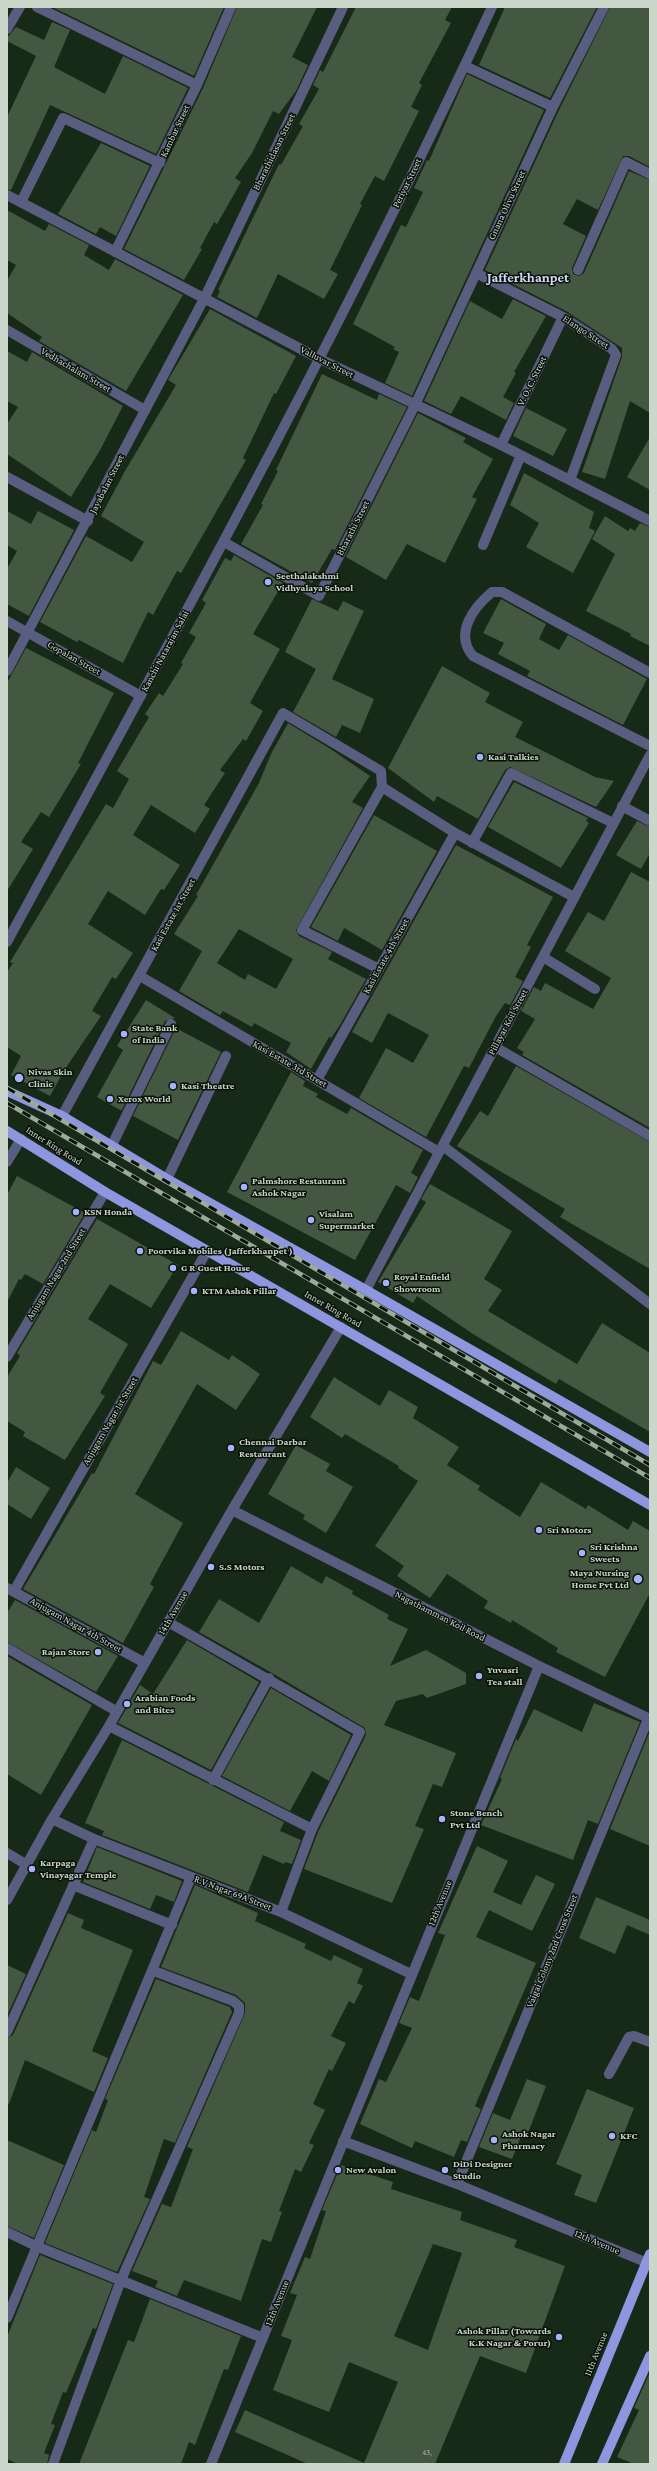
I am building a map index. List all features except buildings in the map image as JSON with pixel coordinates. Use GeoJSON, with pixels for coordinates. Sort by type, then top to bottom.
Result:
{"type":"FeatureCollection","features":[{"type":"Feature","properties":{"kind":"main road"},"geometry":{"type":"LineString","coordinates":[[7,1091],[62,1116],[168,1179],[650,1452]]}},
{"type":"Feature","properties":{"kind":"main road","name":"Inner Ring Road"},"geometry":{"type":"LineString","coordinates":[[7,1130],[105,1192],[650,1505]]}},
{"type":"Feature","properties":{"kind":"main road","name":"11th Avenue"},"geometry":{"type":"LineString","coordinates":[[564,2464],[649,2260]]}},
{"type":"Feature","properties":{"kind":"main road"},"geometry":{"type":"LineString","coordinates":[[602,2464],[650,2356]]}},
{"type":"Feature","properties":{"kind":"street"},"geometry":{"type":"LineString","coordinates":[[7,29],[20,7]]}},
{"type":"Feature","properties":{"kind":"street"},"geometry":{"type":"LineString","coordinates":[[36,7],[197,85]]}},
{"type":"Feature","properties":{"kind":"street","name":"Kambar Street"},"geometry":{"type":"LineString","coordinates":[[114,252],[160,163],[197,85],[231,7]]}},
{"type":"Feature","properties":{"kind":"street","name":"Bharathidasan Street"},"geometry":{"type":"LineString","coordinates":[[205,297],[343,7]]}},
{"type":"Feature","properties":{"kind":"street","name":"Periyar Street"},"geometry":{"type":"LineString","coordinates":[[320,359],[465,66],[492,7]]}},
{"type":"Feature","properties":{"kind":"street","name":"Gnana Olivu Street"},"geometry":{"type":"LineString","coordinates":[[415,405],[553,107],[604,7]]}},
{"type":"Feature","properties":{"kind":"street"},"geometry":{"type":"LineString","coordinates":[[465,66],[553,107]]}},
{"type":"Feature","properties":{"kind":"street"},"geometry":{"type":"LineString","coordinates":[[21,202],[63,118],[160,163]]}},
{"type":"Feature","properties":{"kind":"street"},"geometry":{"type":"LineString","coordinates":[[578,270],[626,162],[650,174]]}},
{"type":"Feature","properties":{"kind":"street","name":"Valluvar Street"},"geometry":{"type":"LineString","coordinates":[[7,195],[114,252],[205,297],[320,359],[501,445],[650,521]]}},
{"type":"Feature","properties":{"kind":"street","name":"Elango Street"},"geometry":{"type":"LineString","coordinates":[[476,272],[563,317],[612,349],[616,355],[570,480]]}},
{"type":"Feature","properties":{"kind":"street","name":"Jayabalan Street"},"geometry":{"type":"LineString","coordinates":[[7,671],[88,521],[205,297]]}},
{"type":"Feature","properties":{"kind":"street","name":"V. O. C. Street"},"geometry":{"type":"LineString","coordinates":[[501,445],[563,317]]}},
{"type":"Feature","properties":{"kind":"street","name":"Vedhachalam Street"},"geometry":{"type":"LineString","coordinates":[[7,330],[145,410]]}},
{"type":"Feature","properties":{"kind":"street","name":"Kanchi Natarajan Salai"},"geometry":{"type":"LineString","coordinates":[[7,942],[224,542],[320,359]]}},
{"type":"Feature","properties":{"kind":"street","name":"Bharathi Street"},"geometry":{"type":"LineString","coordinates":[[224,542],[319,596],[415,405]]}},
{"type":"Feature","properties":{"kind":"street"},"geometry":{"type":"LineString","coordinates":[[483,545],[521,455]]}},
{"type":"Feature","properties":{"kind":"street"},"geometry":{"type":"LineString","coordinates":[[7,477],[88,521]]}},
{"type":"Feature","properties":{"kind":"street"},"geometry":{"type":"LineString","coordinates":[[650,673],[502,592],[492,592],[482,600],[465,628],[463,637],[466,649],[481,662],[650,746]]}},
{"type":"Feature","properties":{"kind":"street","name":"Gopalan Street"},"geometry":{"type":"LineString","coordinates":[[7,621],[141,696]]}},
{"type":"Feature","properties":{"kind":"street","name":"Kasi Estate 1st Street"},"geometry":{"type":"LineString","coordinates":[[62,1116],[283,713],[381,771],[382,787]]}},
{"type":"Feature","properties":{"kind":"street","name":"Pillayar Koil Street"},"geometry":{"type":"LineString","coordinates":[[366,1290],[650,755]]}},
{"type":"Feature","properties":{"kind":"street"},"geometry":{"type":"LineString","coordinates":[[472,843],[511,773],[613,823]]}},
{"type":"Feature","properties":{"kind":"street"},"geometry":{"type":"LineString","coordinates":[[379,969],[302,930],[382,787],[472,843],[574,897]]}},
{"type":"Feature","properties":{"kind":"street"},"geometry":{"type":"LineString","coordinates":[[622,806],[650,821]]}},
{"type":"Feature","properties":{"kind":"street","name":"Kasi Estate 4th Street"},"geometry":{"type":"LineString","coordinates":[[317,1080],[455,833]]}},
{"type":"Feature","properties":{"kind":"street"},"geometry":{"type":"LineString","coordinates":[[543,957],[595,989]]}},
{"type":"Feature","properties":{"kind":"street","name":"Kasi Estate 3rd Street"},"geometry":{"type":"LineString","coordinates":[[140,976],[317,1080],[441,1149],[650,1304]]}},
{"type":"Feature","properties":{"kind":"street"},"geometry":{"type":"LineString","coordinates":[[112,1145],[171,1024]]}},
{"type":"Feature","properties":{"kind":"street"},"geometry":{"type":"LineString","coordinates":[[495,1047],[650,1136]]}},
{"type":"Feature","properties":{"kind":"street"},"geometry":{"type":"LineString","coordinates":[[168,1179],[226,1056]]}},
{"type":"Feature","properties":{"kind":"street"},"geometry":{"type":"LineString","coordinates":[[7,1162],[21,1139]]}},
{"type":"Feature","properties":{"kind":"street","name":"Anjugam Nagar 2nd Street"},"geometry":{"type":"LineString","coordinates":[[7,1357],[105,1192]]}},
{"type":"Feature","properties":{"kind":"street","name":"Anjugam Nagar 1st Street"},"geometry":{"type":"LineString","coordinates":[[10,1590],[207,1250]]}},
{"type":"Feature","properties":{"kind":"street","name":"14th Avenue"},"geometry":{"type":"LineString","coordinates":[[7,1900],[52,1819],[145,1663],[232,1510],[341,1327]]}},
{"type":"Feature","properties":{"kind":"street","name":"Nagathamman Koil Road"},"geometry":{"type":"LineString","coordinates":[[232,1510],[538,1666],[649,1719]]}},
{"type":"Feature","properties":{"kind":"street","name":"Anjugam Nagar 4th Street"},"geometry":{"type":"LineString","coordinates":[[10,1590],[145,1663]]}},
{"type":"Feature","properties":{"kind":"street"},"geometry":{"type":"LineString","coordinates":[[168,1622],[360,1732],[312,1829],[281,1912]]}},
{"type":"Feature","properties":{"kind":"street"},"geometry":{"type":"LineString","coordinates":[[7,1648],[116,1711]]}},
{"type":"Feature","properties":{"kind":"street","name":"12th Avenue"},"geometry":{"type":"LineString","coordinates":[[211,2464],[538,1666]]}},
{"type":"Feature","properties":{"kind":"street"},"geometry":{"type":"LineString","coordinates":[[213,1780],[268,1678]]}},
{"type":"Feature","properties":{"kind":"street","name":"Vaigai Colony 2nd Cross Street"},"geometry":{"type":"LineString","coordinates":[[456,2184],[649,1719]]}},
{"type":"Feature","properties":{"kind":"street"},"geometry":{"type":"LineString","coordinates":[[108,1726],[312,1829]]}},
{"type":"Feature","properties":{"kind":"street","name":"R.V Nagar 69A Street"},"geometry":{"type":"LineString","coordinates":[[52,1819],[94,1839],[281,1912],[411,1974]]}},
{"type":"Feature","properties":{"kind":"street"},"geometry":{"type":"LineString","coordinates":[[7,2032],[94,1839]]}},
{"type":"Feature","properties":{"kind":"street"},"geometry":{"type":"LineString","coordinates":[[7,1853],[27,1865]]}},
{"type":"Feature","properties":{"kind":"street"},"geometry":{"type":"LineString","coordinates":[[7,2318],[36,2246],[154,1971],[191,1877]]}},
{"type":"Feature","properties":{"kind":"street"},"geometry":{"type":"LineString","coordinates":[[73,1885],[172,1925]]}},
{"type":"Feature","properties":{"kind":"street"},"geometry":{"type":"LineString","coordinates":[[53,2464],[121,2280],[240,2009],[233,2001],[154,1971]]}},
{"type":"Feature","properties":{"kind":"street"},"geometry":{"type":"LineString","coordinates":[[609,2074],[630,2037],[634,2036],[650,2042]]}},
{"type":"Feature","properties":{"kind":"street","name":"12th Avenue"},"geometry":{"type":"LineString","coordinates":[[343,2141],[649,2260]]}},
{"type":"Feature","properties":{"kind":"street"},"geometry":{"type":"LineString","coordinates":[[7,2232],[36,2246],[263,2338]]}},
{"type":"Feature","properties":{"kind":"railway"},"geometry":{"type":"LineString","coordinates":[[7,1088],[650,1465]]}},
{"type":"Feature","properties":{"kind":"railway"},"geometry":{"type":"LineString","coordinates":[[7,1103],[650,1478]]}},
{"type":"Feature","properties":{"kind":"place","name":"Seethalakshmi Vidhyalaya School"},"geometry":{"type":"Point","coordinates":[268,582]}},
{"type":"Feature","properties":{"kind":"place","name":"Kasi Talkies"},"geometry":{"type":"Point","coordinates":[480,757]}},
{"type":"Feature","properties":{"kind":"place","name":"State Bank of India"},"geometry":{"type":"Point","coordinates":[124,1034]}},
{"type":"Feature","properties":{"kind":"place","name":"Nivas Skin Clinic"},"geometry":{"type":"Point","coordinates":[19,1078]}},
{"type":"Feature","properties":{"kind":"place","name":"Kasi Theatre"},"geometry":{"type":"Point","coordinates":[173,1086]}},
{"type":"Feature","properties":{"kind":"place","name":"Xerox World"},"geometry":{"type":"Point","coordinates":[110,1099]}},
{"type":"Feature","properties":{"kind":"place","name":"Palmshore Restaurant Ashok Nagar"},"geometry":{"type":"Point","coordinates":[244,1187]}},
{"type":"Feature","properties":{"kind":"place","name":"KSN Honda"},"geometry":{"type":"Point","coordinates":[76,1212]}},
{"type":"Feature","properties":{"kind":"place","name":"Visalam Supermarket"},"geometry":{"type":"Point","coordinates":[311,1220]}},
{"type":"Feature","properties":{"kind":"place","name":"Poorvika Mobiles (Jafferkhanpet )"},"geometry":{"type":"Point","coordinates":[140,1251]}},
{"type":"Feature","properties":{"kind":"place","name":"G R Guest House"},"geometry":{"type":"Point","coordinates":[173,1268]}},
{"type":"Feature","properties":{"kind":"place","name":"Royal Enfield Showroom"},"geometry":{"type":"Point","coordinates":[386,1283]}},
{"type":"Feature","properties":{"kind":"place","name":"KTM Ashok Pillar"},"geometry":{"type":"Point","coordinates":[194,1291]}},
{"type":"Feature","properties":{"kind":"place","name":"Chennai Darbar Restaurant"},"geometry":{"type":"Point","coordinates":[231,1448]}},
{"type":"Feature","properties":{"kind":"place","name":"Sri Motors"},"geometry":{"type":"Point","coordinates":[539,1530]}},
{"type":"Feature","properties":{"kind":"place","name":"Sri Krishna Sweets"},"geometry":{"type":"Point","coordinates":[582,1553]}},
{"type":"Feature","properties":{"kind":"place","name":"S.S Motors"},"geometry":{"type":"Point","coordinates":[211,1567]}},
{"type":"Feature","properties":{"kind":"place","name":"Maya Nursing Home Pvt Ltd"},"geometry":{"type":"Point","coordinates":[638,1579]}},
{"type":"Feature","properties":{"kind":"place","name":"Rajan Store"},"geometry":{"type":"Point","coordinates":[98,1652]}},
{"type":"Feature","properties":{"kind":"place","name":"Yuvasri Tea stall"},"geometry":{"type":"Point","coordinates":[479,1676]}},
{"type":"Feature","properties":{"kind":"place","name":"Arabian Foods and Bites"},"geometry":{"type":"Point","coordinates":[127,1704]}},
{"type":"Feature","properties":{"kind":"place","name":"Stone Bench Pvt Ltd"},"geometry":{"type":"Point","coordinates":[442,1819]}},
{"type":"Feature","properties":{"kind":"place","name":"Karpaga Vinayagar Temple"},"geometry":{"type":"Point","coordinates":[32,1869]}},
{"type":"Feature","properties":{"kind":"place","name":"KFC"},"geometry":{"type":"Point","coordinates":[612,2136]}},
{"type":"Feature","properties":{"kind":"place","name":"Ashok Nagar Pharmacy"},"geometry":{"type":"Point","coordinates":[494,2140]}},
{"type":"Feature","properties":{"kind":"place","name":"New Avalon"},"geometry":{"type":"Point","coordinates":[338,2170]}},
{"type":"Feature","properties":{"kind":"place","name":"DiDi Designer Studio"},"geometry":{"type":"Point","coordinates":[445,2170]}},
{"type":"Feature","properties":{"kind":"place","name":"Ashok Pillar (Towards K.K Nagar & Porur)"},"geometry":{"type":"Point","coordinates":[559,2337]}},
{"type":"Feature","properties":{"kind":"district","name":"Jafferkhanpet"},"geometry":{"type":"Point","coordinates":[528,278]}}]}
